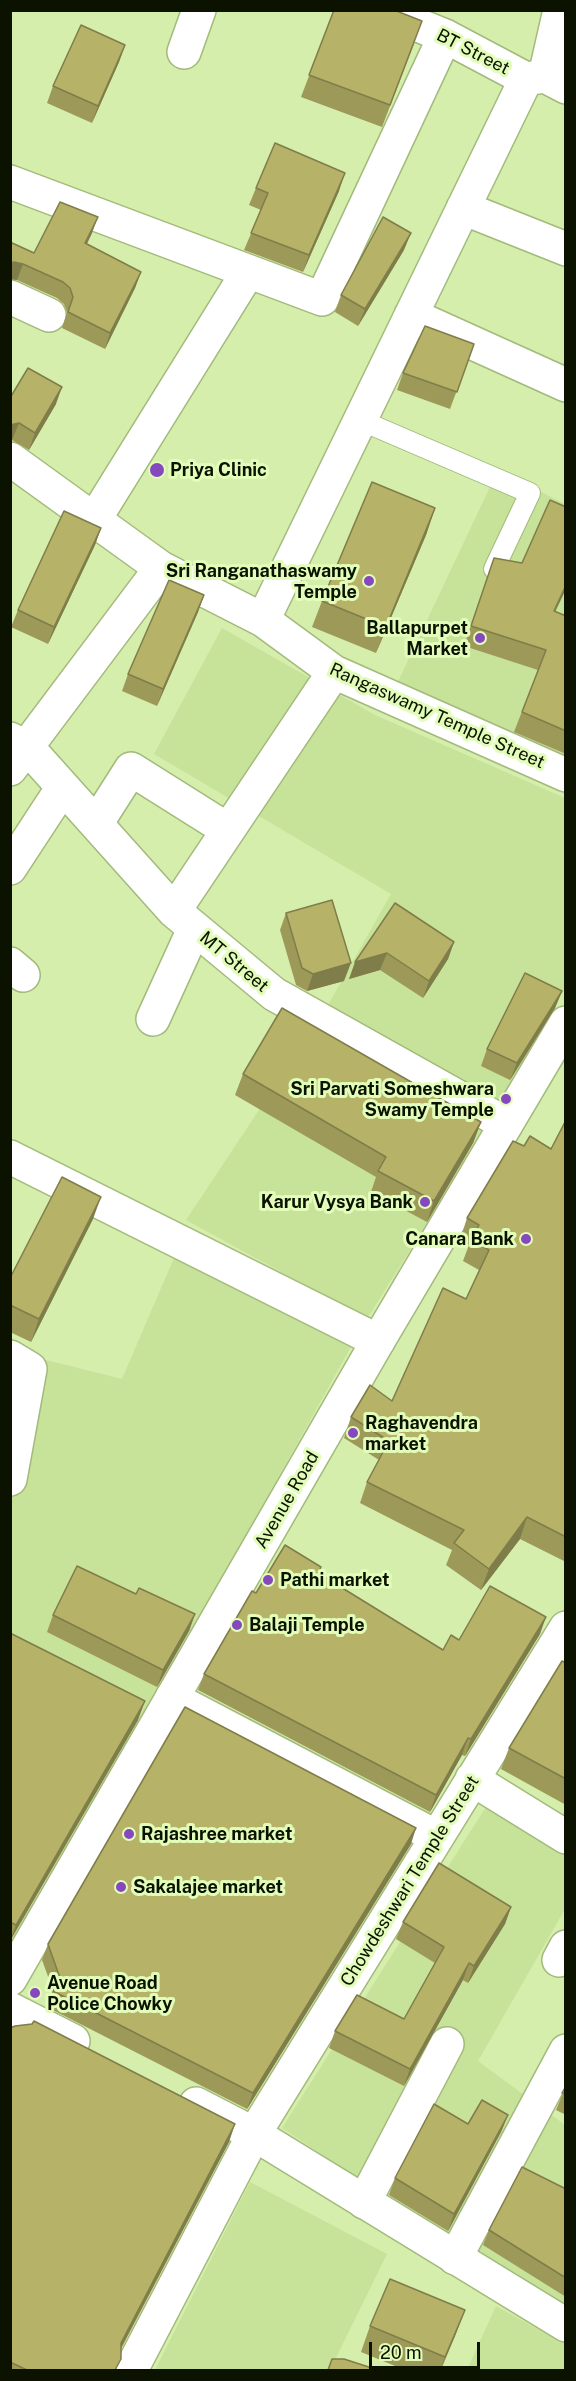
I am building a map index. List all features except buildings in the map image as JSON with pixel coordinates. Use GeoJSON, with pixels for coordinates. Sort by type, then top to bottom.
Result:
{"type":"FeatureCollection","features":[{"type":"Feature","properties":{"kind":"street"},"geometry":{"type":"LineString","coordinates":[[184,52],[199,10]]}},
{"type":"Feature","properties":{"kind":"street","name":"BT Street"},"geometry":{"type":"LineString","coordinates":[[381,10],[545,81]]}},
{"type":"Feature","properties":{"kind":"street"},"geometry":{"type":"LineString","coordinates":[[263,620],[463,208],[545,81],[560,10]]}},
{"type":"Feature","properties":{"kind":"street"},"geometry":{"type":"LineString","coordinates":[[10,182],[322,299],[445,36]]}},
{"type":"Feature","properties":{"kind":"street"},"geometry":{"type":"LineString","coordinates":[[463,208],[566,249]]}},
{"type":"Feature","properties":{"kind":"street"},"geometry":{"type":"LineString","coordinates":[[94,520],[248,272]]}},
{"type":"Feature","properties":{"kind":"street"},"geometry":{"type":"LineString","coordinates":[[10,297],[50,315]]}},
{"type":"Feature","properties":{"kind":"street"},"geometry":{"type":"LineString","coordinates":[[411,315],[566,385]]}},
{"type":"Feature","properties":{"kind":"street","name":"Rangaswamy Temple Street"},"geometry":{"type":"LineString","coordinates":[[10,459],[161,568],[263,620],[334,672],[566,775]]}},
{"type":"Feature","properties":{"kind":"street"},"geometry":{"type":"LineString","coordinates":[[16,752],[161,568]]}},
{"type":"Feature","properties":{"kind":"street"},"geometry":{"type":"LineString","coordinates":[[153,1019],[184,920],[228,830],[334,672]]}},
{"type":"Feature","properties":{"kind":"street","name":"MT Street"},"geometry":{"type":"LineString","coordinates":[[16,752],[63,787],[184,920],[274,994],[506,1124]]}},
{"type":"Feature","properties":{"kind":"street"},"geometry":{"type":"LineString","coordinates":[[96,824],[131,769],[228,830]]}},
{"type":"Feature","properties":{"kind":"street"},"geometry":{"type":"LineString","coordinates":[[10,868],[63,787]]}},
{"type":"Feature","properties":{"kind":"street","name":"Avenue Road"},"geometry":{"type":"LineString","coordinates":[[10,1979],[378,1341],[566,1023]]}},
{"type":"Feature","properties":{"kind":"street"},"geometry":{"type":"LineString","coordinates":[[10,1157],[378,1341]]}},
{"type":"Feature","properties":{"kind":"street"},"geometry":{"type":"LineString","coordinates":[[10,1357],[30,1369],[12,1459]]}},
{"type":"Feature","properties":{"kind":"street","name":"Chowdeshwari Temple Street"},"geometry":{"type":"LineString","coordinates":[[131,2370],[254,2134],[566,1628]]}},
{"type":"Feature","properties":{"kind":"street"},"geometry":{"type":"LineString","coordinates":[[134,1697],[169,1705],[437,1837]]}},
{"type":"Feature","properties":{"kind":"street"},"geometry":{"type":"LineString","coordinates":[[472,1779],[566,1837]]}},
{"type":"Feature","properties":{"kind":"street"},"geometry":{"type":"LineString","coordinates":[[10,2009],[95,2052]]}},
{"type":"Feature","properties":{"kind":"street"},"geometry":{"type":"LineString","coordinates":[[364,2202],[447,2043]]}},
{"type":"Feature","properties":{"kind":"street"},"geometry":{"type":"LineString","coordinates":[[455,2258],[566,2051]]}},
{"type":"Feature","properties":{"kind":"street"},"geometry":{"type":"LineString","coordinates":[[165,2088],[254,2134],[566,2325]]}},
{"type":"Feature","properties":{"kind":"lane"},"geometry":{"type":"LineString","coordinates":[[360,420],[530,493],[494,569]]}},
{"type":"Feature","properties":{"kind":"shaded area","name":"Ballapurpet Market"},"geometry":{"type":"Polygon","coordinates":[[[498,470],[565,504],[565,761],[396,686],[498,470]]]}},
{"type":"Feature","properties":{"kind":"shaded area"},"geometry":{"type":"Polygon","coordinates":[[[222,628],[375,715],[565,798],[565,988],[502,1102],[367,1319],[186,1220],[324,1012],[391,894],[154,754],[222,628]]]}},
{"type":"Feature","properties":{"kind":"shaded area"},"geometry":{"type":"Polygon","coordinates":[[[177,1251],[352,1345],[16,1949],[10,1952],[10,1351],[122,1379],[177,1251]]]}},
{"type":"Feature","properties":{"kind":"shaded area"},"geometry":{"type":"Polygon","coordinates":[[[491,1799],[565,1838],[565,1909],[478,2061],[565,2125],[565,2308],[484,2262],[282,2128],[491,1799]]]}},
{"type":"Feature","properties":{"kind":"shaded area"},"geometry":{"type":"Polygon","coordinates":[[[250,2182],[387,2254],[330,2370],[155,2370],[250,2182]]]}},
{"type":"Feature","properties":{"kind":"shaded area"},"geometry":{"type":"Polygon","coordinates":[[[496,2306],[565,2344],[565,2370],[467,2370],[496,2306]]]}},
{"type":"Feature","properties":{"kind":"place","name":"Priya Clinic"},"geometry":{"type":"Point","coordinates":[157,470]}},
{"type":"Feature","properties":{"kind":"place","name":"Sri Ranganathaswamy Temple"},"geometry":{"type":"Point","coordinates":[369,581]}},
{"type":"Feature","properties":{"kind":"place","name":"Ballapurpet Market"},"geometry":{"type":"Point","coordinates":[480,638]}},
{"type":"Feature","properties":{"kind":"place","name":"Sri Parvati Someshwara Swamy Temple"},"geometry":{"type":"Point","coordinates":[506,1099]}},
{"type":"Feature","properties":{"kind":"place","name":"Karur Vysya Bank"},"geometry":{"type":"Point","coordinates":[425,1202]}},
{"type":"Feature","properties":{"kind":"place","name":"Canara Bank"},"geometry":{"type":"Point","coordinates":[526,1239]}},
{"type":"Feature","properties":{"kind":"place","name":"Raghavendra market"},"geometry":{"type":"Point","coordinates":[353,1433]}},
{"type":"Feature","properties":{"kind":"place","name":"Pathi market"},"geometry":{"type":"Point","coordinates":[268,1580]}},
{"type":"Feature","properties":{"kind":"place","name":"Balaji Temple"},"geometry":{"type":"Point","coordinates":[237,1625]}},
{"type":"Feature","properties":{"kind":"place","name":"Rajashree market"},"geometry":{"type":"Point","coordinates":[129,1834]}},
{"type":"Feature","properties":{"kind":"place","name":"Sakalajee market"},"geometry":{"type":"Point","coordinates":[121,1887]}},
{"type":"Feature","properties":{"kind":"place","name":"Avenue Road Police Chowky"},"geometry":{"type":"Point","coordinates":[35,1993]}}]}
